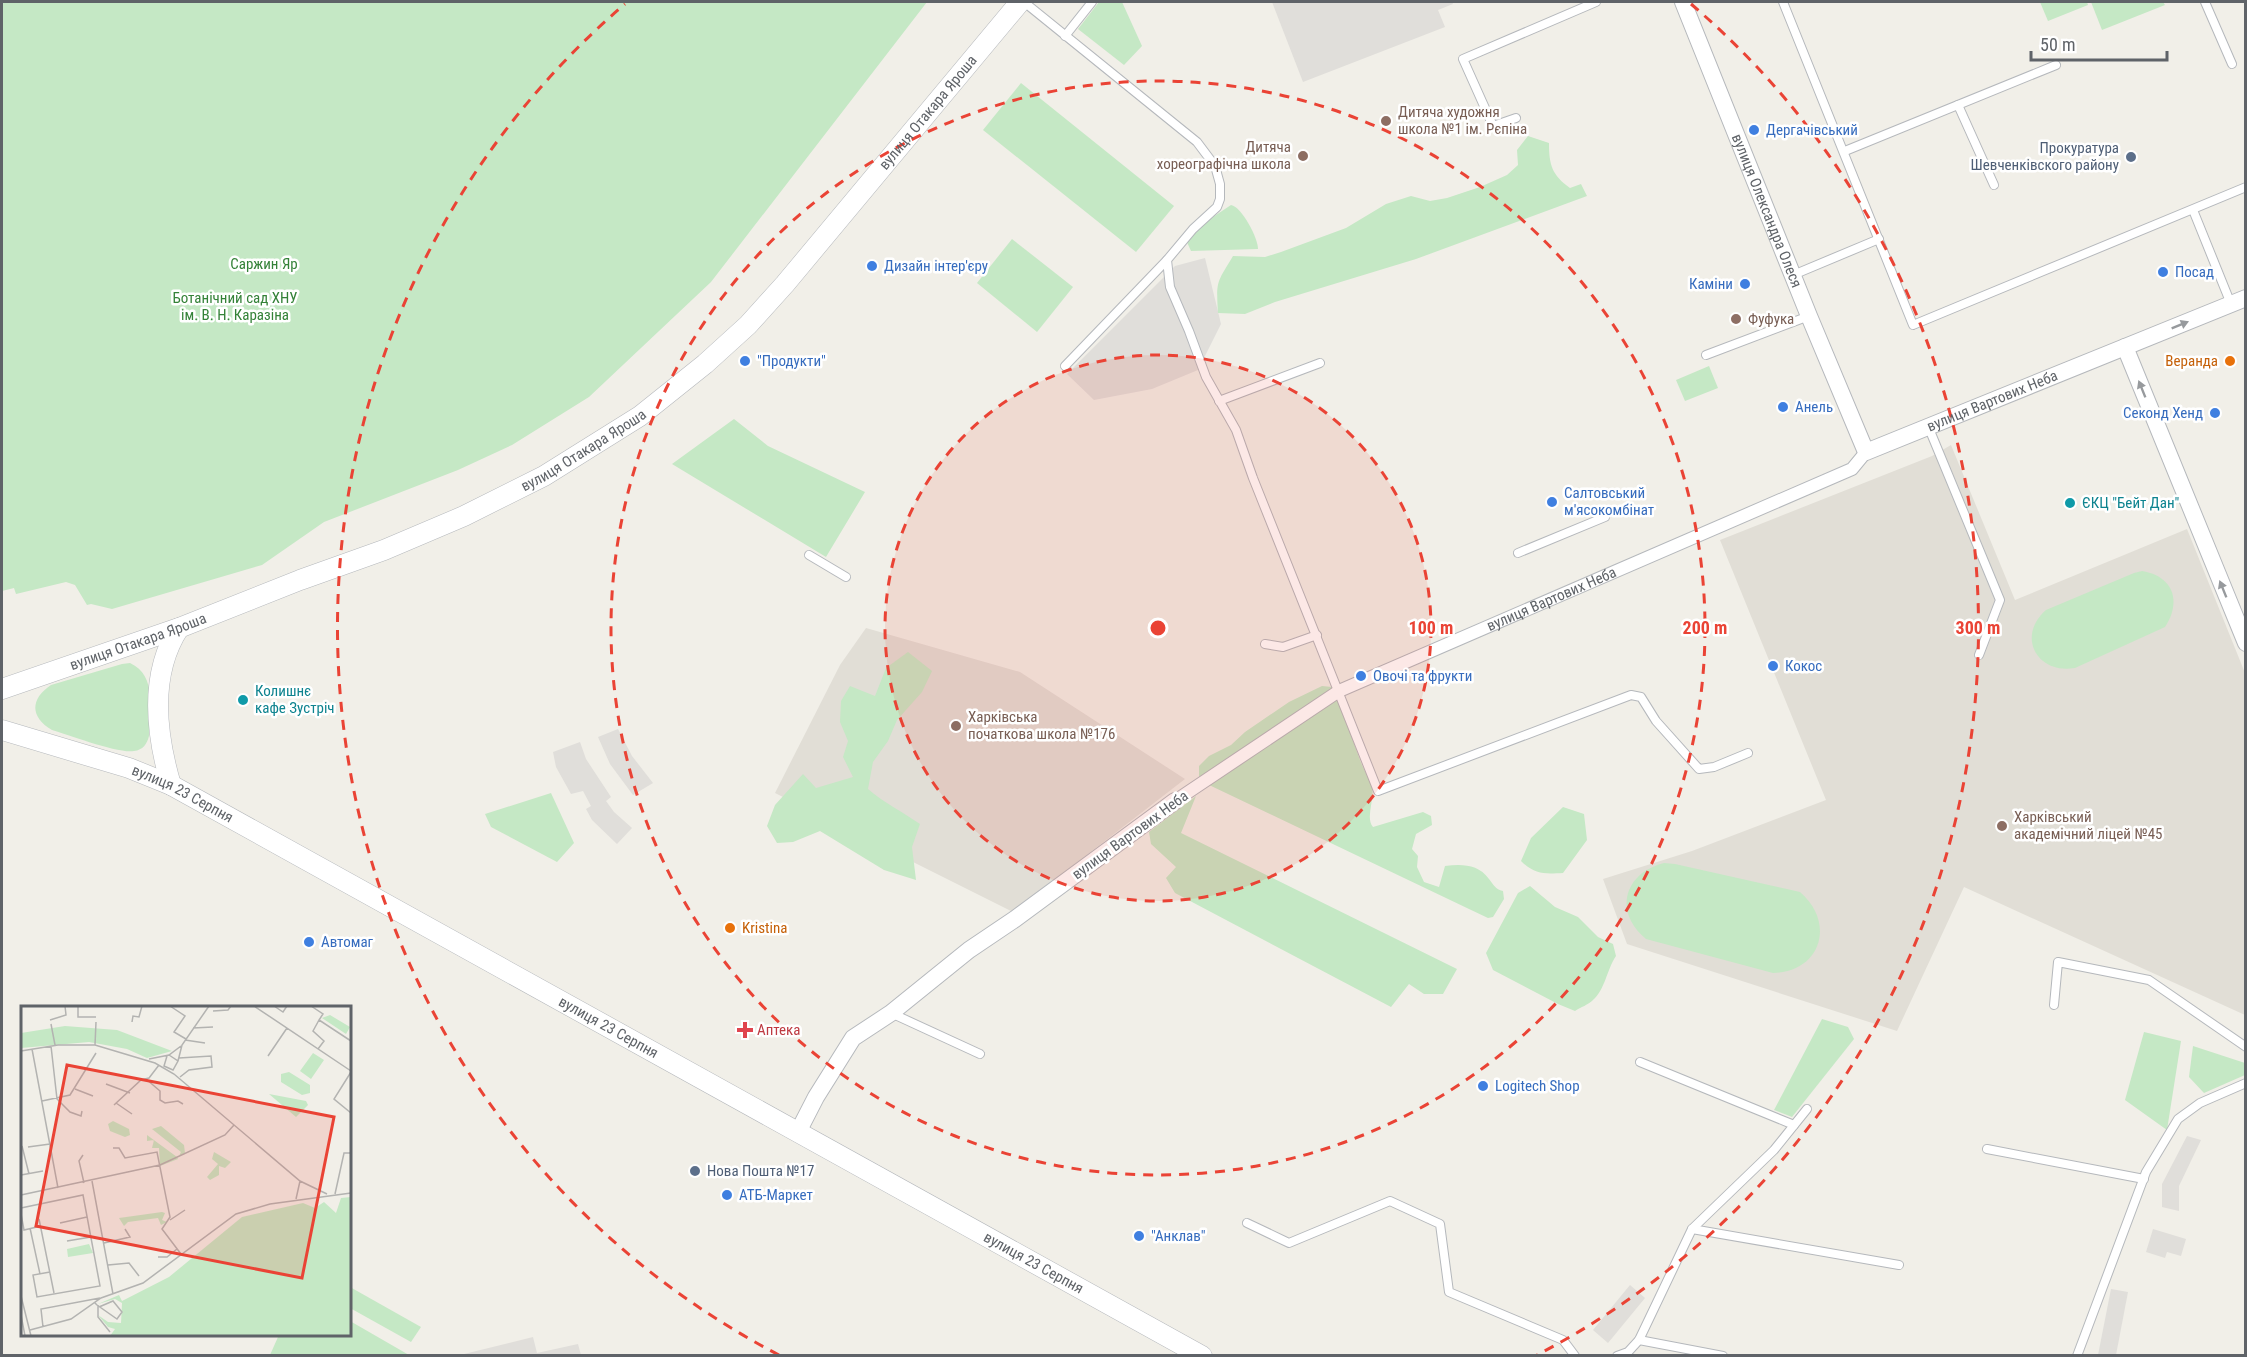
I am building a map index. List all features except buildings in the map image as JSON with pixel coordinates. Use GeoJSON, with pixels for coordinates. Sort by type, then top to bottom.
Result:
{"type":"FeatureCollection","features":[{"type":"Feature","properties":{"kind":"street","name":"вулиця Отакара Яроша"},"geometry":{"type":"LineString","coordinates":[[2,689],[179,628],[300,580],[384,550],[464,516],[544,476],[640,416],[748,326],[1022,2]]}},
{"type":"Feature","properties":{"kind":"street","name":"вулиця Олександра Олеся"},"geometry":{"type":"LineString","coordinates":[[1683,2],[1866,452]]}},
{"type":"Feature","properties":{"kind":"street","name":"вулиця Вартових Неба"},"geometry":{"type":"LineString","coordinates":[[798,1132],[816,1097],[853,1038],[891,1013],[969,950],[1015,919],[1175,801],[1339,691],[1852,469],[1866,452],[2238,301]]}},
{"type":"Feature","properties":{"kind":"street"},"geometry":{"type":"LineString","coordinates":[[2125,347],[2246,643]]}},
{"type":"Feature","properties":{"kind":"street"},"geometry":{"type":"LineString","coordinates":[[171,785],[159,736],[160,673],[169,643],[179,628]]}},
{"type":"Feature","properties":{"kind":"street","name":"вулиця 23 Серпня"},"geometry":{"type":"LineString","coordinates":[[2,730],[129,768],[171,785],[1202,1356]]}},
{"type":"Feature","properties":{"kind":"lane"},"geometry":{"type":"LineString","coordinates":[[1022,2],[1197,142],[1215,166],[1220,184],[1220,199],[1217,207],[1186,236],[1167,260],[1065,366]]}},
{"type":"Feature","properties":{"kind":"lane"},"geometry":{"type":"LineString","coordinates":[[1065,36],[1092,2]]}},
{"type":"Feature","properties":{"kind":"lane"},"geometry":{"type":"LineString","coordinates":[[1516,118],[1493,126],[1463,59],[1596,2]]}},
{"type":"Feature","properties":{"kind":"lane"},"geometry":{"type":"LineString","coordinates":[[1782,2],[1845,151],[1913,325],[2246,187]]}},
{"type":"Feature","properties":{"kind":"lane"},"geometry":{"type":"LineString","coordinates":[[2215,2],[2205,3],[2232,64]]}},
{"type":"Feature","properties":{"kind":"lane"},"geometry":{"type":"LineString","coordinates":[[1845,151],[2056,65]]}},
{"type":"Feature","properties":{"kind":"lane"},"geometry":{"type":"LineString","coordinates":[[1958,105],[1994,186]]}},
{"type":"Feature","properties":{"kind":"lane"},"geometry":{"type":"LineString","coordinates":[[2193,210],[2238,301]]}},
{"type":"Feature","properties":{"kind":"lane"},"geometry":{"type":"LineString","coordinates":[[1793,275],[1879,239]]}},
{"type":"Feature","properties":{"kind":"lane"},"geometry":{"type":"LineString","coordinates":[[1167,260],[1170,287],[1206,377],[1236,430],[1378,791],[1632,695],[1641,697],[1668,735],[1677,742],[1699,769],[1714,767],[1748,753]]}},
{"type":"Feature","properties":{"kind":"lane"},"geometry":{"type":"LineString","coordinates":[[1706,355],[1809,316]]}},
{"type":"Feature","properties":{"kind":"lane"},"geometry":{"type":"LineString","coordinates":[[1220,401],[1320,363]]}},
{"type":"Feature","properties":{"kind":"lane"},"geometry":{"type":"LineString","coordinates":[[1928,426],[2000,600],[1979,655]]}},
{"type":"Feature","properties":{"kind":"lane"},"geometry":{"type":"LineString","coordinates":[[1518,553],[1605,517]]}},
{"type":"Feature","properties":{"kind":"lane"},"geometry":{"type":"LineString","coordinates":[[809,555],[846,577]]}},
{"type":"Feature","properties":{"kind":"lane"},"geometry":{"type":"LineString","coordinates":[[1265,644],[1283,647],[1317,635]]}},
{"type":"Feature","properties":{"kind":"lane"},"geometry":{"type":"LineString","coordinates":[[2054,1005],[2058,962],[2149,980],[2246,1047]]}},
{"type":"Feature","properties":{"kind":"lane"},"geometry":{"type":"LineString","coordinates":[[891,1013],[980,1054]]}},
{"type":"Feature","properties":{"kind":"lane"},"geometry":{"type":"LineString","coordinates":[[1640,1062],[1794,1125]]}},
{"type":"Feature","properties":{"kind":"lane"},"geometry":{"type":"LineString","coordinates":[[2077,1356],[2144,1179],[2178,1119],[2200,1102],[2246,1083]]}},
{"type":"Feature","properties":{"kind":"lane"},"geometry":{"type":"LineString","coordinates":[[1617,1356],[1628,1352],[1639,1340],[1692,1229],[1774,1150],[1807,1109]]}},
{"type":"Feature","properties":{"kind":"lane"},"geometry":{"type":"LineString","coordinates":[[1987,1149],[2144,1179]]}},
{"type":"Feature","properties":{"kind":"lane"},"geometry":{"type":"LineString","coordinates":[[1247,1223],[1289,1243],[1389,1201],[1440,1224],[1449,1292],[1563,1340],[1575,1356]]}},
{"type":"Feature","properties":{"kind":"lane"},"geometry":{"type":"LineString","coordinates":[[1692,1229],[1899,1265]]}},
{"type":"Feature","properties":{"kind":"lane"},"geometry":{"type":"LineString","coordinates":[[1639,1340],[1723,1356]]}},
{"type":"Feature","properties":{"kind":"shaded area"},"geometry":{"type":"Polygon","coordinates":[[[1272,2],[1452,2],[1453,4],[1438,10],[1445,27],[1303,82],[1272,2]]]}},
{"type":"Feature","properties":{"kind":"shaded area"},"geometry":{"type":"Polygon","coordinates":[[[1205,258],[1221,324],[1198,370],[1152,389],[1094,400],[1067,374],[1175,266],[1205,258]]]}},
{"type":"Feature","properties":{"kind":"shaded area"},"geometry":{"type":"Polygon","coordinates":[[[1951,445],[2015,600],[2187,529],[2245,673],[2245,1015],[1964,887],[1897,1031],[1627,944],[1603,879],[1692,851],[1826,800],[1720,540],[1932,456],[1951,445]]]}},
{"type":"Feature","properties":{"kind":"shaded area","name":"Харківська початкова школа №176"},"geometry":{"type":"Polygon","coordinates":[[[866,628],[1020,672],[1185,779],[1013,912],[775,793],[840,665],[866,628]]]}},
{"type":"Feature","properties":{"kind":"shaded area"},"geometry":{"type":"Polygon","coordinates":[[[618,729],[632,756],[653,783],[633,795],[610,764],[598,737],[618,729]]]}},
{"type":"Feature","properties":{"kind":"shaded area"},"geometry":{"type":"Polygon","coordinates":[[[580,742],[586,759],[611,797],[606,801],[614,812],[632,828],[617,844],[592,820],[586,809],[591,806],[583,791],[571,794],[556,767],[553,752],[580,742]]]}},
{"type":"Feature","properties":{"kind":"shaded area"},"geometry":{"type":"Polygon","coordinates":[[[2187,1136],[2201,1140],[2179,1186],[2179,1211],[2162,1207],[2162,1184],[2187,1136]]]}},
{"type":"Feature","properties":{"kind":"shaded area"},"geometry":{"type":"Polygon","coordinates":[[[2153,1229],[2186,1239],[2181,1256],[2167,1252],[2165,1258],[2146,1252],[2153,1229]]]}},
{"type":"Feature","properties":{"kind":"shaded area"},"geometry":{"type":"Polygon","coordinates":[[[1630,1285],[1645,1298],[1608,1343],[1593,1330],[1630,1285]]]}},
{"type":"Feature","properties":{"kind":"shaded area"},"geometry":{"type":"Polygon","coordinates":[[[2111,1289],[2128,1292],[2116,1355],[2098,1355],[2111,1289]]]}},
{"type":"Feature","properties":{"kind":"shaded area"},"geometry":{"type":"Polygon","coordinates":[[[533,1337],[537,1353],[578,1344],[581,1355],[460,1355],[533,1337]]]}},
{"type":"Feature","properties":{"kind":"green space","name":"Саржин Яр"},"geometry":{"type":"Polygon","coordinates":[[[2,2],[927,2],[711,282],[589,397],[512,445],[458,470],[324,522],[262,565],[112,609],[87,605],[75,585],[66,582],[16,594],[14,588],[2,591],[2,2]]]}},
{"type":"Feature","properties":{"kind":"green space"},"geometry":{"type":"Polygon","coordinates":[[[1099,2],[1122,2],[1142,46],[1124,65],[1078,29],[1099,2]]]}},
{"type":"Feature","properties":{"kind":"green space"},"geometry":{"type":"Polygon","coordinates":[[[2040,2],[2087,2],[2088,5],[2048,21],[2040,2]]]}},
{"type":"Feature","properties":{"kind":"green space"},"geometry":{"type":"Polygon","coordinates":[[[2091,2],[2163,2],[2165,5],[2102,30],[2091,2]]]}},
{"type":"Feature","properties":{"kind":"green space"},"geometry":{"type":"Polygon","coordinates":[[[1021,83],[1174,206],[1136,252],[983,130],[1021,83]]]}},
{"type":"Feature","properties":{"kind":"green space"},"geometry":{"type":"Polygon","coordinates":[[[1528,136],[1549,143],[1551,163],[1555,174],[1570,188],[1581,184],[1587,196],[1416,259],[1275,302],[1245,314],[1218,313],[1219,282],[1233,256],[1265,257],[1281,252],[1346,228],[1386,204],[1411,196],[1430,201],[1480,187],[1507,175],[1518,165],[1517,150],[1528,136]]]}},
{"type":"Feature","properties":{"kind":"green space"},"geometry":{"type":"Polygon","coordinates":[[[1231,205],[1240,211],[1249,224],[1258,249],[1191,251],[1186,240],[1204,223],[1231,205]]]}},
{"type":"Feature","properties":{"kind":"green space"},"geometry":{"type":"Polygon","coordinates":[[[1012,239],[1073,287],[1037,332],[977,283],[1012,239]]]}},
{"type":"Feature","properties":{"kind":"green space"},"geometry":{"type":"Polygon","coordinates":[[[1709,366],[1718,388],[1685,401],[1676,380],[1709,366]]]}},
{"type":"Feature","properties":{"kind":"green space"},"geometry":{"type":"Polygon","coordinates":[[[734,419],[768,446],[865,492],[826,557],[672,464],[734,419]]]}},
{"type":"Feature","properties":{"kind":"green space"},"geometry":{"type":"Polygon","coordinates":[[[2142,571],[2161,578],[2172,591],[2173,608],[2165,627],[2075,668],[2062,669],[2050,666],[2041,660],[2032,642],[2033,631],[2037,620],[2046,610],[2142,571]]]}},
{"type":"Feature","properties":{"kind":"green space"},"geometry":{"type":"Polygon","coordinates":[[[908,652],[932,671],[922,692],[897,720],[888,741],[873,762],[868,789],[920,824],[912,847],[916,880],[884,870],[820,831],[793,842],[777,843],[767,826],[775,805],[803,774],[816,788],[853,777],[843,757],[848,741],[840,722],[841,701],[850,686],[875,696],[886,668],[908,652]]]}},
{"type":"Feature","properties":{"kind":"green space"},"geometry":{"type":"Polygon","coordinates":[[[130,663],[145,676],[150,695],[149,736],[142,748],[127,751],[106,747],[52,730],[36,714],[36,702],[39,696],[51,685],[130,663]]]}},
{"type":"Feature","properties":{"kind":"green space"},"geometry":{"type":"Polygon","coordinates":[[[1322,686],[1332,687],[1338,697],[1361,763],[1372,786],[1370,818],[1373,827],[1423,812],[1431,816],[1432,825],[1416,834],[1412,849],[1418,856],[1417,867],[1424,882],[1439,887],[1445,866],[1463,865],[1480,870],[1496,888],[1503,891],[1504,899],[1493,917],[1488,918],[1207,784],[1199,778],[1199,766],[1209,756],[1231,745],[1245,732],[1289,702],[1322,686]]]}},
{"type":"Feature","properties":{"kind":"green space"},"geometry":{"type":"Polygon","coordinates":[[[551,793],[574,843],[557,862],[491,827],[485,814],[551,793]]]}},
{"type":"Feature","properties":{"kind":"green space"},"geometry":{"type":"Polygon","coordinates":[[[1196,796],[1181,833],[1457,969],[1443,994],[1424,994],[1409,984],[1391,1007],[1175,893],[1166,878],[1176,867],[1151,844],[1149,832],[1196,796]]]}},
{"type":"Feature","properties":{"kind":"green space"},"geometry":{"type":"Polygon","coordinates":[[[1563,807],[1584,814],[1587,840],[1563,873],[1545,873],[1526,866],[1521,861],[1531,838],[1563,807]]]}},
{"type":"Feature","properties":{"kind":"green space"},"geometry":{"type":"Polygon","coordinates":[[[1664,863],[1800,892],[1811,904],[1818,918],[1820,931],[1818,944],[1812,955],[1803,964],[1789,971],[1773,973],[1646,939],[1629,917],[1628,895],[1632,884],[1640,875],[1664,863]]]}},
{"type":"Feature","properties":{"kind":"green space"},"geometry":{"type":"Polygon","coordinates":[[[1530,886],[1555,907],[1578,917],[1598,937],[1613,944],[1616,956],[1600,991],[1591,1002],[1575,1011],[1493,970],[1486,953],[1518,893],[1530,886]]]}},
{"type":"Feature","properties":{"kind":"green space"},"geometry":{"type":"Polygon","coordinates":[[[1822,1019],[1848,1027],[1854,1039],[1792,1117],[1774,1110],[1822,1019]]]}},
{"type":"Feature","properties":{"kind":"green space"},"geometry":{"type":"Polygon","coordinates":[[[2144,1032],[2181,1041],[2167,1130],[2125,1100],[2144,1032]]]}},
{"type":"Feature","properties":{"kind":"green space"},"geometry":{"type":"Polygon","coordinates":[[[2193,1046],[2245,1063],[2245,1075],[2204,1093],[2189,1077],[2193,1046]]]}},
{"type":"Feature","properties":{"kind":"green space"},"geometry":{"type":"Polygon","coordinates":[[[351,1288],[421,1327],[411,1342],[351,1309],[351,1288]]]}},
{"type":"Feature","properties":{"kind":"green space"},"geometry":{"type":"Polygon","coordinates":[[[351,1322],[409,1355],[270,1355],[278,1337],[351,1336],[351,1322]]]}},
{"type":"Feature","properties":{"kind":"place","name":"Дитяча художня школа №1 ім. Рєпіна"},"geometry":{"type":"Point","coordinates":[1386,121]}},
{"type":"Feature","properties":{"kind":"place","name":"Дергачівський"},"geometry":{"type":"Point","coordinates":[1754,130]}},
{"type":"Feature","properties":{"kind":"place","name":"Дитяча хореографічна школа"},"geometry":{"type":"Point","coordinates":[1303,156]}},
{"type":"Feature","properties":{"kind":"place","name":"Прокуратура Шевченківского району"},"geometry":{"type":"Point","coordinates":[2131,157]}},
{"type":"Feature","properties":{"kind":"place","name":"Дизайн інтер'єру"},"geometry":{"type":"Point","coordinates":[872,266]}},
{"type":"Feature","properties":{"kind":"place","name":"Посад"},"geometry":{"type":"Point","coordinates":[2163,272]}},
{"type":"Feature","properties":{"kind":"place","name":"Каміни"},"geometry":{"type":"Point","coordinates":[1745,284]}},
{"type":"Feature","properties":{"kind":"place","name":"Фуфука"},"geometry":{"type":"Point","coordinates":[1736,319]}},
{"type":"Feature","properties":{"kind":"place","name":"\"Продукти\""},"geometry":{"type":"Point","coordinates":[745,361]}},
{"type":"Feature","properties":{"kind":"place","name":"Веранда"},"geometry":{"type":"Point","coordinates":[2230,361]}},
{"type":"Feature","properties":{"kind":"place","name":"Анель"},"geometry":{"type":"Point","coordinates":[1783,407]}},
{"type":"Feature","properties":{"kind":"place","name":"Секонд Хенд"},"geometry":{"type":"Point","coordinates":[2215,413]}},
{"type":"Feature","properties":{"kind":"place","name":"Салтовський м'ясокомбінат"},"geometry":{"type":"Point","coordinates":[1552,502]}},
{"type":"Feature","properties":{"kind":"place","name":"ЄКЦ \"Бейт Дан\""},"geometry":{"type":"Point","coordinates":[2070,503]}},
{"type":"Feature","properties":{"kind":"place","name":"Кокос"},"geometry":{"type":"Point","coordinates":[1773,666]}},
{"type":"Feature","properties":{"kind":"place","name":"Овочі та фрукти"},"geometry":{"type":"Point","coordinates":[1361,676]}},
{"type":"Feature","properties":{"kind":"place","name":"Колишнє кафе Зустріч"},"geometry":{"type":"Point","coordinates":[243,700]}},
{"type":"Feature","properties":{"kind":"place","name":"Харківська початкова школа №176"},"geometry":{"type":"Point","coordinates":[956,726]}},
{"type":"Feature","properties":{"kind":"place","name":"Харківський академічний ліцей №45"},"geometry":{"type":"Point","coordinates":[2002,826]}},
{"type":"Feature","properties":{"kind":"place","name":"Kristina"},"geometry":{"type":"Point","coordinates":[730,928]}},
{"type":"Feature","properties":{"kind":"place","name":"Автомаг"},"geometry":{"type":"Point","coordinates":[309,942]}},
{"type":"Feature","properties":{"kind":"place","name":"Аптека"},"geometry":{"type":"Point","coordinates":[745,1030]}},
{"type":"Feature","properties":{"kind":"place","name":"Logitech Shop"},"geometry":{"type":"Point","coordinates":[1483,1086]}},
{"type":"Feature","properties":{"kind":"place","name":"Нова Пошта №17"},"geometry":{"type":"Point","coordinates":[695,1171]}},
{"type":"Feature","properties":{"kind":"place","name":"АТБ-Маркет"},"geometry":{"type":"Point","coordinates":[727,1195]}},
{"type":"Feature","properties":{"kind":"place","name":"\"Анклав\""},"geometry":{"type":"Point","coordinates":[1139,1236]}},
{"type":"Feature","properties":{"kind":"park label","name":"Ботанічний сад ХНУ ім. В. Н. Каразіна"},"geometry":{"type":"Point","coordinates":[235,306]}}]}
